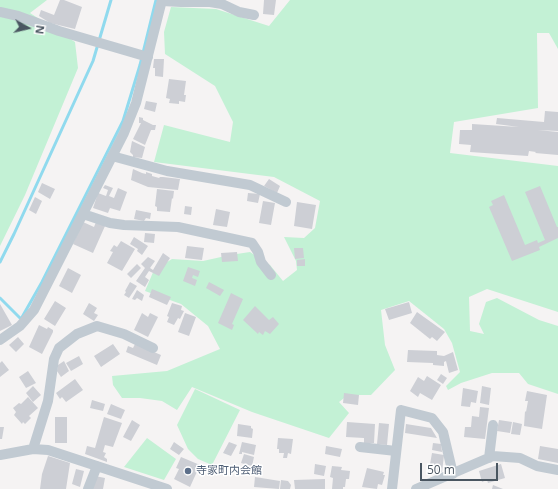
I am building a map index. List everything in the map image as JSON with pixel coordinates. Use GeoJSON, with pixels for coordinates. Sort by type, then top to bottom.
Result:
{"type":"FeatureCollection","features":[{"type":"Feature","properties":{"kind":"street"},"geometry":{"type":"LineString","coordinates":[[0,340],[20,326],[34,310],[124,133],[136,103],[162,0],[210,2],[222,4],[239,12],[254,15]]}},
{"type":"Feature","properties":{"kind":"street"},"geometry":{"type":"LineString","coordinates":[[0,12],[18,16],[59,31],[148,57]]}},
{"type":"Feature","properties":{"kind":"street"},"geometry":{"type":"LineString","coordinates":[[112,156],[166,171],[250,184],[286,202]]}},
{"type":"Feature","properties":{"kind":"street"},"geometry":{"type":"LineString","coordinates":[[83,214],[110,223],[178,227],[252,243],[258,252],[260,262],[271,276]]}},
{"type":"Feature","properties":{"kind":"street"},"geometry":{"type":"LineString","coordinates":[[33,449],[48,401],[54,359],[59,348],[77,334],[97,326],[124,334],[153,348]]}},
{"type":"Feature","properties":{"kind":"street"},"geometry":{"type":"LineString","coordinates":[[392,489],[401,410],[432,418],[443,432],[453,474]]}},
{"type":"Feature","properties":{"kind":"street"},"geometry":{"type":"LineString","coordinates":[[489,458],[493,425]]}},
{"type":"Feature","properties":{"kind":"street"},"geometry":{"type":"LineString","coordinates":[[360,446],[396,451]]}},
{"type":"Feature","properties":{"kind":"street"},"geometry":{"type":"LineString","coordinates":[[0,454],[33,449],[48,450],[168,489]]}},
{"type":"Feature","properties":{"kind":"street"},"geometry":{"type":"LineString","coordinates":[[416,489],[492,456],[520,458],[537,466],[558,470]]}},
{"type":"Feature","properties":{"kind":"street"},"geometry":{"type":"LineString","coordinates":[[88,489],[97,466]]}},
{"type":"Feature","properties":{"kind":"green space"},"geometry":{"type":"Polygon","coordinates":[[[0,0],[47,0],[30,13],[75,42],[78,68],[25,195],[0,246],[0,0]]]}},
{"type":"Feature","properties":{"kind":"green space"},"geometry":{"type":"Polygon","coordinates":[[[290,0],[558,0],[558,49],[549,33],[537,33],[538,108],[454,122],[450,153],[558,166],[558,312],[487,289],[469,297],[470,331],[484,334],[479,324],[486,302],[497,298],[539,320],[558,326],[558,394],[528,384],[519,373],[492,373],[461,383],[448,390],[446,386],[460,372],[452,343],[444,329],[409,301],[381,310],[385,345],[395,370],[371,395],[348,395],[339,402],[349,413],[329,438],[252,412],[192,387],[177,410],[162,401],[140,398],[122,398],[113,385],[112,376],[167,371],[220,349],[208,326],[181,304],[145,291],[154,270],[172,259],[203,261],[250,252],[270,265],[283,281],[297,270],[296,261],[284,237],[304,238],[315,228],[320,201],[274,177],[154,162],[164,125],[230,142],[233,122],[215,86],[165,54],[164,32],[171,7],[216,9],[269,26],[290,0]]]}},
{"type":"Feature","properties":{"kind":"green space"},"geometry":{"type":"Polygon","coordinates":[[[195,389],[240,410],[212,465],[198,459],[188,449],[177,425],[195,389]]]}},
{"type":"Feature","properties":{"kind":"green space"},"geometry":{"type":"Polygon","coordinates":[[[147,438],[176,459],[164,480],[124,467],[147,438]]]}},
{"type":"Feature","properties":{"kind":"building"},"geometry":{"type":"Polygon","coordinates":[[[60,0],[64,0],[82,7],[75,29],[50,23],[39,16],[41,10],[54,15],[60,0]]]}},
{"type":"Feature","properties":{"kind":"building"},"geometry":{"type":"Polygon","coordinates":[[[264,0],[276,0],[274,15],[263,14],[264,0]]]}},
{"type":"Feature","properties":{"kind":"building"},"geometry":{"type":"Polygon","coordinates":[[[154,59],[164,59],[163,77],[155,76],[155,68],[153,68],[154,59]]]}},
{"type":"Feature","properties":{"kind":"building"},"geometry":{"type":"Polygon","coordinates":[[[169,79],[186,81],[184,95],[186,95],[185,102],[179,101],[179,104],[169,103],[170,99],[166,98],[169,79]]]}},
{"type":"Feature","properties":{"kind":"building"},"geometry":{"type":"Polygon","coordinates":[[[146,101],[157,103],[155,112],[144,109],[146,101]]]}},
{"type":"Feature","properties":{"kind":"building"},"geometry":{"type":"Polygon","coordinates":[[[545,111],[558,112],[558,131],[538,130],[558,132],[558,155],[529,151],[528,156],[470,152],[471,145],[459,144],[460,130],[472,130],[472,124],[519,127],[496,124],[497,118],[544,122],[545,111]]]}},
{"type":"Feature","properties":{"kind":"building"},"geometry":{"type":"Polygon","coordinates":[[[139,117],[153,125],[156,125],[155,130],[151,130],[145,145],[133,139],[141,123],[139,123],[139,117]]]}},
{"type":"Feature","properties":{"kind":"building"},"geometry":{"type":"Polygon","coordinates":[[[132,141],[145,147],[142,158],[133,157],[130,152],[132,141]]]}},
{"type":"Feature","properties":{"kind":"building"},"geometry":{"type":"Polygon","coordinates":[[[133,169],[142,173],[146,174],[146,172],[152,174],[152,176],[159,178],[180,179],[178,190],[148,187],[131,180],[133,169]]]}},
{"type":"Feature","properties":{"kind":"building"},"geometry":{"type":"Polygon","coordinates":[[[269,179],[280,186],[277,193],[264,186],[269,179]]]}},
{"type":"Feature","properties":{"kind":"building"},"geometry":{"type":"Polygon","coordinates":[[[42,183],[55,189],[50,199],[38,192],[42,183]]]}},
{"type":"Feature","properties":{"kind":"building"},"geometry":{"type":"Polygon","coordinates":[[[105,185],[113,188],[109,196],[114,198],[118,188],[127,192],[120,211],[110,208],[108,213],[93,208],[98,193],[106,196],[108,190],[103,188],[105,185]]]}},
{"type":"Feature","properties":{"kind":"building"},"geometry":{"type":"Polygon","coordinates":[[[540,186],[558,227],[558,238],[539,247],[540,250],[512,261],[489,207],[493,205],[491,201],[504,195],[525,245],[537,240],[538,243],[545,240],[525,192],[540,186]]]}},
{"type":"Feature","properties":{"kind":"building"},"geometry":{"type":"Polygon","coordinates":[[[157,189],[174,191],[170,212],[157,211],[157,207],[155,206],[157,189]]]}},
{"type":"Feature","properties":{"kind":"building"},"geometry":{"type":"Polygon","coordinates":[[[248,193],[260,194],[258,203],[247,201],[248,193]]]}},
{"type":"Feature","properties":{"kind":"building"},"geometry":{"type":"Polygon","coordinates":[[[35,197],[42,201],[36,214],[29,210],[35,197]]]}},
{"type":"Feature","properties":{"kind":"building"},"geometry":{"type":"Polygon","coordinates":[[[263,201],[275,203],[271,225],[259,223],[263,201]]]}},
{"type":"Feature","properties":{"kind":"building"},"geometry":{"type":"Polygon","coordinates":[[[297,202],[316,205],[312,229],[294,226],[297,202]]]}},
{"type":"Feature","properties":{"kind":"building"},"geometry":{"type":"Polygon","coordinates":[[[185,206],[192,207],[191,215],[184,214],[185,206]]]}},
{"type":"Feature","properties":{"kind":"building"},"geometry":{"type":"Polygon","coordinates":[[[216,209],[230,212],[227,227],[213,225],[216,209]]]}},
{"type":"Feature","properties":{"kind":"building"},"geometry":{"type":"Polygon","coordinates":[[[136,210],[151,213],[150,219],[146,218],[144,221],[134,219],[136,210]]]}},
{"type":"Feature","properties":{"kind":"building"},"geometry":{"type":"Polygon","coordinates":[[[83,222],[94,227],[96,222],[105,226],[93,253],[73,244],[83,222]]]}},
{"type":"Feature","properties":{"kind":"building"},"geometry":{"type":"Polygon","coordinates":[[[145,233],[155,234],[154,243],[144,242],[145,233]]]}},
{"type":"Feature","properties":{"kind":"building"},"geometry":{"type":"Polygon","coordinates":[[[134,237],[148,246],[142,255],[137,251],[138,249],[130,244],[134,237]]]}},
{"type":"Feature","properties":{"kind":"building"},"geometry":{"type":"Polygon","coordinates":[[[121,241],[135,249],[122,271],[107,263],[113,252],[110,251],[114,245],[117,247],[121,241]]]}},
{"type":"Feature","properties":{"kind":"building"},"geometry":{"type":"Polygon","coordinates":[[[187,246],[204,248],[202,260],[185,258],[187,246]]]}},
{"type":"Feature","properties":{"kind":"building"},"geometry":{"type":"Polygon","coordinates":[[[294,248],[303,248],[304,258],[295,259],[294,248]]]}},
{"type":"Feature","properties":{"kind":"building"},"geometry":{"type":"Polygon","coordinates":[[[237,252],[238,261],[222,262],[221,253],[237,252]]]}},
{"type":"Feature","properties":{"kind":"building"},"geometry":{"type":"Polygon","coordinates":[[[163,253],[170,258],[159,276],[149,271],[145,277],[149,280],[145,287],[136,281],[145,268],[141,264],[148,257],[155,261],[150,268],[153,270],[163,253]]]}},
{"type":"Feature","properties":{"kind":"building"},"geometry":{"type":"Polygon","coordinates":[[[305,259],[305,266],[297,266],[297,260],[305,259]]]}},
{"type":"Feature","properties":{"kind":"building"},"geometry":{"type":"Polygon","coordinates":[[[137,264],[141,268],[131,278],[127,274],[137,264]]]}},
{"type":"Feature","properties":{"kind":"building"},"geometry":{"type":"Polygon","coordinates":[[[188,267],[200,271],[198,277],[193,275],[192,278],[197,280],[195,286],[183,281],[188,267]]]}},
{"type":"Feature","properties":{"kind":"building"},"geometry":{"type":"Polygon","coordinates":[[[68,268],[81,275],[72,293],[59,286],[68,268]]]}},
{"type":"Feature","properties":{"kind":"building"},"geometry":{"type":"Polygon","coordinates":[[[130,282],[137,286],[129,298],[124,295],[130,282]]]}},
{"type":"Feature","properties":{"kind":"building"},"geometry":{"type":"Polygon","coordinates":[[[209,282],[224,290],[220,296],[206,288],[209,282]]]}},
{"type":"Feature","properties":{"kind":"building"},"geometry":{"type":"Polygon","coordinates":[[[152,289],[171,297],[167,305],[149,297],[152,289]]]}},
{"type":"Feature","properties":{"kind":"building"},"geometry":{"type":"Polygon","coordinates":[[[137,290],[144,295],[142,301],[137,298],[135,300],[132,299],[137,290]]]}},
{"type":"Feature","properties":{"kind":"building"},"geometry":{"type":"Polygon","coordinates":[[[231,293],[243,299],[232,324],[234,325],[232,330],[218,323],[231,293]]]}},
{"type":"Feature","properties":{"kind":"building"},"geometry":{"type":"Polygon","coordinates":[[[55,301],[66,308],[55,326],[44,319],[55,301]]]}},
{"type":"Feature","properties":{"kind":"building"},"geometry":{"type":"Polygon","coordinates":[[[409,302],[412,313],[389,320],[385,309],[409,302]]]}},
{"type":"Feature","properties":{"kind":"building"},"geometry":{"type":"Polygon","coordinates":[[[89,303],[97,308],[94,313],[98,315],[94,321],[83,314],[89,303]]]}},
{"type":"Feature","properties":{"kind":"building"},"geometry":{"type":"Polygon","coordinates":[[[172,303],[182,306],[181,310],[184,311],[180,319],[178,318],[174,325],[167,322],[169,317],[167,316],[172,303]]]}},
{"type":"Feature","properties":{"kind":"building"},"geometry":{"type":"Polygon","coordinates":[[[0,304],[12,325],[0,331],[0,304]]]}},
{"type":"Feature","properties":{"kind":"building"},"geometry":{"type":"Polygon","coordinates":[[[255,306],[269,320],[273,317],[279,324],[270,334],[265,331],[263,335],[259,332],[258,334],[243,320],[255,306]]]}},
{"type":"Feature","properties":{"kind":"building"},"geometry":{"type":"Polygon","coordinates":[[[417,312],[445,332],[437,341],[432,337],[430,339],[410,323],[417,312]]]}},
{"type":"Feature","properties":{"kind":"building"},"geometry":{"type":"Polygon","coordinates":[[[142,313],[148,317],[150,313],[158,317],[148,337],[134,330],[142,313]]]}},
{"type":"Feature","properties":{"kind":"building"},"geometry":{"type":"Polygon","coordinates":[[[185,313],[196,317],[189,336],[178,332],[185,313]]]}},
{"type":"Feature","properties":{"kind":"building"},"geometry":{"type":"Polygon","coordinates":[[[39,325],[53,330],[42,354],[29,347],[39,325]]]}},
{"type":"Feature","properties":{"kind":"building"},"geometry":{"type":"Polygon","coordinates":[[[18,337],[24,344],[16,352],[9,345],[18,337]]]}},
{"type":"Feature","properties":{"kind":"building"},"geometry":{"type":"Polygon","coordinates":[[[113,344],[120,354],[101,367],[94,356],[113,344]]]}},
{"type":"Feature","properties":{"kind":"building"},"geometry":{"type":"Polygon","coordinates":[[[135,344],[161,355],[157,365],[126,352],[128,346],[133,348],[135,344]]]}},
{"type":"Feature","properties":{"kind":"building"},"geometry":{"type":"Polygon","coordinates":[[[408,350],[437,351],[437,355],[444,356],[453,352],[458,370],[449,373],[446,361],[444,362],[444,366],[433,365],[433,363],[407,362],[408,350]]]}},
{"type":"Feature","properties":{"kind":"building"},"geometry":{"type":"Polygon","coordinates":[[[79,356],[83,364],[71,371],[66,363],[79,356]]]}},
{"type":"Feature","properties":{"kind":"building"},"geometry":{"type":"Polygon","coordinates":[[[2,361],[9,370],[0,377],[0,363],[2,361]]]}},
{"type":"Feature","properties":{"kind":"building"},"geometry":{"type":"Polygon","coordinates":[[[64,361],[69,371],[61,377],[57,371],[58,365],[64,361]]]}},
{"type":"Feature","properties":{"kind":"building"},"geometry":{"type":"Polygon","coordinates":[[[28,371],[36,383],[26,388],[19,377],[28,371]]]}},
{"type":"Feature","properties":{"kind":"building"},"geometry":{"type":"Polygon","coordinates":[[[441,374],[447,378],[443,384],[437,380],[441,374]]]}},
{"type":"Feature","properties":{"kind":"building"},"geometry":{"type":"Polygon","coordinates":[[[427,376],[441,385],[432,400],[420,393],[418,397],[410,391],[418,377],[424,381],[427,376]]]}},
{"type":"Feature","properties":{"kind":"building"},"geometry":{"type":"Polygon","coordinates":[[[75,379],[83,390],[66,402],[62,397],[60,399],[56,393],[75,379]]]}},
{"type":"Feature","properties":{"kind":"building"},"geometry":{"type":"Polygon","coordinates":[[[33,386],[41,395],[33,402],[26,393],[33,386]]]}},
{"type":"Feature","properties":{"kind":"building"},"geometry":{"type":"Polygon","coordinates":[[[482,386],[491,388],[489,405],[480,403],[482,386]]]}},
{"type":"Feature","properties":{"kind":"building"},"geometry":{"type":"Polygon","coordinates":[[[463,388],[478,391],[476,403],[471,402],[470,407],[461,406],[463,388]]]}},
{"type":"Feature","properties":{"kind":"building"},"geometry":{"type":"Polygon","coordinates":[[[527,391],[547,395],[542,429],[524,426],[525,411],[526,412],[528,401],[525,401],[527,391]]]}},
{"type":"Feature","properties":{"kind":"building"},"geometry":{"type":"Polygon","coordinates":[[[344,393],[359,395],[358,405],[343,403],[344,393]]]}},
{"type":"Feature","properties":{"kind":"building"},"geometry":{"type":"Polygon","coordinates":[[[28,397],[38,408],[29,416],[31,418],[25,424],[23,422],[22,424],[14,415],[16,412],[13,408],[19,403],[21,404],[28,397]]]}},
{"type":"Feature","properties":{"kind":"building"},"geometry":{"type":"Polygon","coordinates":[[[92,400],[105,404],[103,411],[90,408],[92,400]]]}},
{"type":"Feature","properties":{"kind":"building"},"geometry":{"type":"Polygon","coordinates":[[[111,404],[125,410],[121,419],[107,414],[111,404]]]}},
{"type":"Feature","properties":{"kind":"building"},"geometry":{"type":"Polygon","coordinates":[[[480,407],[489,408],[485,439],[464,437],[465,427],[471,427],[472,416],[479,417],[480,407]]]}},
{"type":"Feature","properties":{"kind":"building"},"geometry":{"type":"Polygon","coordinates":[[[55,417],[67,417],[67,443],[55,443],[55,417]]]}},
{"type":"Feature","properties":{"kind":"building"},"geometry":{"type":"Polygon","coordinates":[[[104,417],[122,423],[113,447],[105,445],[103,452],[106,453],[104,457],[107,459],[107,462],[85,454],[87,446],[95,448],[104,417]]]}},
{"type":"Feature","properties":{"kind":"building"},"geometry":{"type":"Polygon","coordinates":[[[132,420],[140,425],[131,441],[123,437],[132,420]]]}},
{"type":"Feature","properties":{"kind":"building"},"geometry":{"type":"Polygon","coordinates":[[[499,420],[512,422],[510,433],[497,431],[499,420]]]}},
{"type":"Feature","properties":{"kind":"building"},"geometry":{"type":"Polygon","coordinates":[[[347,422],[375,424],[374,443],[364,443],[364,438],[346,437],[347,422]]]}},
{"type":"Feature","properties":{"kind":"building"},"geometry":{"type":"Polygon","coordinates":[[[513,422],[522,424],[520,435],[511,434],[513,422]]]}},
{"type":"Feature","properties":{"kind":"building"},"geometry":{"type":"Polygon","coordinates":[[[379,423],[389,424],[387,445],[377,444],[379,423]]]}},
{"type":"Feature","properties":{"kind":"building"},"geometry":{"type":"Polygon","coordinates":[[[238,424],[251,426],[253,429],[252,438],[237,436],[238,424]]]}},
{"type":"Feature","properties":{"kind":"building"},"geometry":{"type":"Polygon","coordinates":[[[406,424],[431,428],[437,438],[405,433],[406,424]]]}},
{"type":"Feature","properties":{"kind":"building"},"geometry":{"type":"Polygon","coordinates":[[[0,427],[4,427],[2,439],[0,439],[0,427]]]}},
{"type":"Feature","properties":{"kind":"building"},"geometry":{"type":"Polygon","coordinates":[[[278,438],[293,439],[291,454],[288,453],[287,458],[283,458],[284,453],[279,453],[279,449],[277,449],[278,438]]]}},
{"type":"Feature","properties":{"kind":"building"},"geometry":{"type":"Polygon","coordinates":[[[174,442],[184,449],[179,455],[170,449],[174,442]]]}},
{"type":"Feature","properties":{"kind":"building"},"geometry":{"type":"Polygon","coordinates":[[[229,442],[237,445],[231,456],[223,453],[229,442]]]}},
{"type":"Feature","properties":{"kind":"building"},"geometry":{"type":"Polygon","coordinates":[[[242,442],[256,445],[254,455],[242,452],[242,454],[239,454],[242,442]]]}},
{"type":"Feature","properties":{"kind":"building"},"geometry":{"type":"Polygon","coordinates":[[[433,443],[441,444],[442,452],[432,450],[433,443]]]}},
{"type":"Feature","properties":{"kind":"building"},"geometry":{"type":"Polygon","coordinates":[[[326,446],[342,449],[340,457],[325,454],[326,446]]]}},
{"type":"Feature","properties":{"kind":"building"},"geometry":{"type":"Polygon","coordinates":[[[540,446],[558,449],[558,463],[538,459],[540,446]]]}},
{"type":"Feature","properties":{"kind":"building"},"geometry":{"type":"Polygon","coordinates":[[[432,453],[444,455],[442,472],[429,470],[432,453]]]}},
{"type":"Feature","properties":{"kind":"building"},"geometry":{"type":"Polygon","coordinates":[[[244,454],[254,457],[252,466],[241,463],[244,454]]]}},
{"type":"Feature","properties":{"kind":"building"},"geometry":{"type":"Polygon","coordinates":[[[48,456],[70,463],[66,489],[40,489],[42,474],[48,456]]]}},
{"type":"Feature","properties":{"kind":"building"},"geometry":{"type":"Polygon","coordinates":[[[181,457],[200,465],[190,487],[174,479],[179,469],[176,468],[181,457]]]}},
{"type":"Feature","properties":{"kind":"building"},"geometry":{"type":"Polygon","coordinates":[[[315,464],[326,466],[324,476],[314,474],[315,464]]]}},
{"type":"Feature","properties":{"kind":"building"},"geometry":{"type":"Polygon","coordinates":[[[501,464],[505,478],[488,483],[487,480],[482,482],[479,471],[501,464]]]}},
{"type":"Feature","properties":{"kind":"building"},"geometry":{"type":"Polygon","coordinates":[[[332,466],[342,467],[341,470],[350,471],[349,479],[346,479],[345,487],[343,487],[343,489],[332,489],[333,478],[330,477],[332,466]]]}},
{"type":"Feature","properties":{"kind":"building"},"geometry":{"type":"Polygon","coordinates":[[[367,468],[384,472],[383,475],[385,475],[382,485],[378,484],[377,489],[362,487],[367,468]]]}},
{"type":"Feature","properties":{"kind":"building"},"geometry":{"type":"Polygon","coordinates":[[[76,469],[84,471],[80,487],[72,484],[76,469]]]}},
{"type":"Feature","properties":{"kind":"building"},"geometry":{"type":"Polygon","coordinates":[[[95,476],[105,478],[103,489],[92,489],[95,476]]]}},
{"type":"Feature","properties":{"kind":"building"},"geometry":{"type":"Polygon","coordinates":[[[255,477],[280,481],[279,489],[254,487],[255,477]]]}},
{"type":"Feature","properties":{"kind":"building"},"geometry":{"type":"Polygon","coordinates":[[[325,479],[325,489],[295,489],[294,480],[325,479]]]}},
{"type":"Feature","properties":{"kind":"building"},"geometry":{"type":"Polygon","coordinates":[[[281,480],[288,481],[291,485],[290,489],[280,489],[281,480]]]}},
{"type":"Feature","properties":{"kind":"building"},"geometry":{"type":"Polygon","coordinates":[[[493,485],[503,489],[492,489],[493,485]]]}},
{"type":"Feature","properties":{"kind":"waterway"},"geometry":{"type":"LineString","coordinates":[[0,262],[93,61],[111,0]]}},
{"type":"Feature","properties":{"kind":"waterway"},"geometry":{"type":"LineString","coordinates":[[0,298],[21,319],[42,282],[123,121],[140,65],[156,0]]}},
{"type":"Feature","properties":{"kind":"place","name":"寺家町内会館"},"geometry":{"type":"Point","coordinates":[188,471]}}]}
